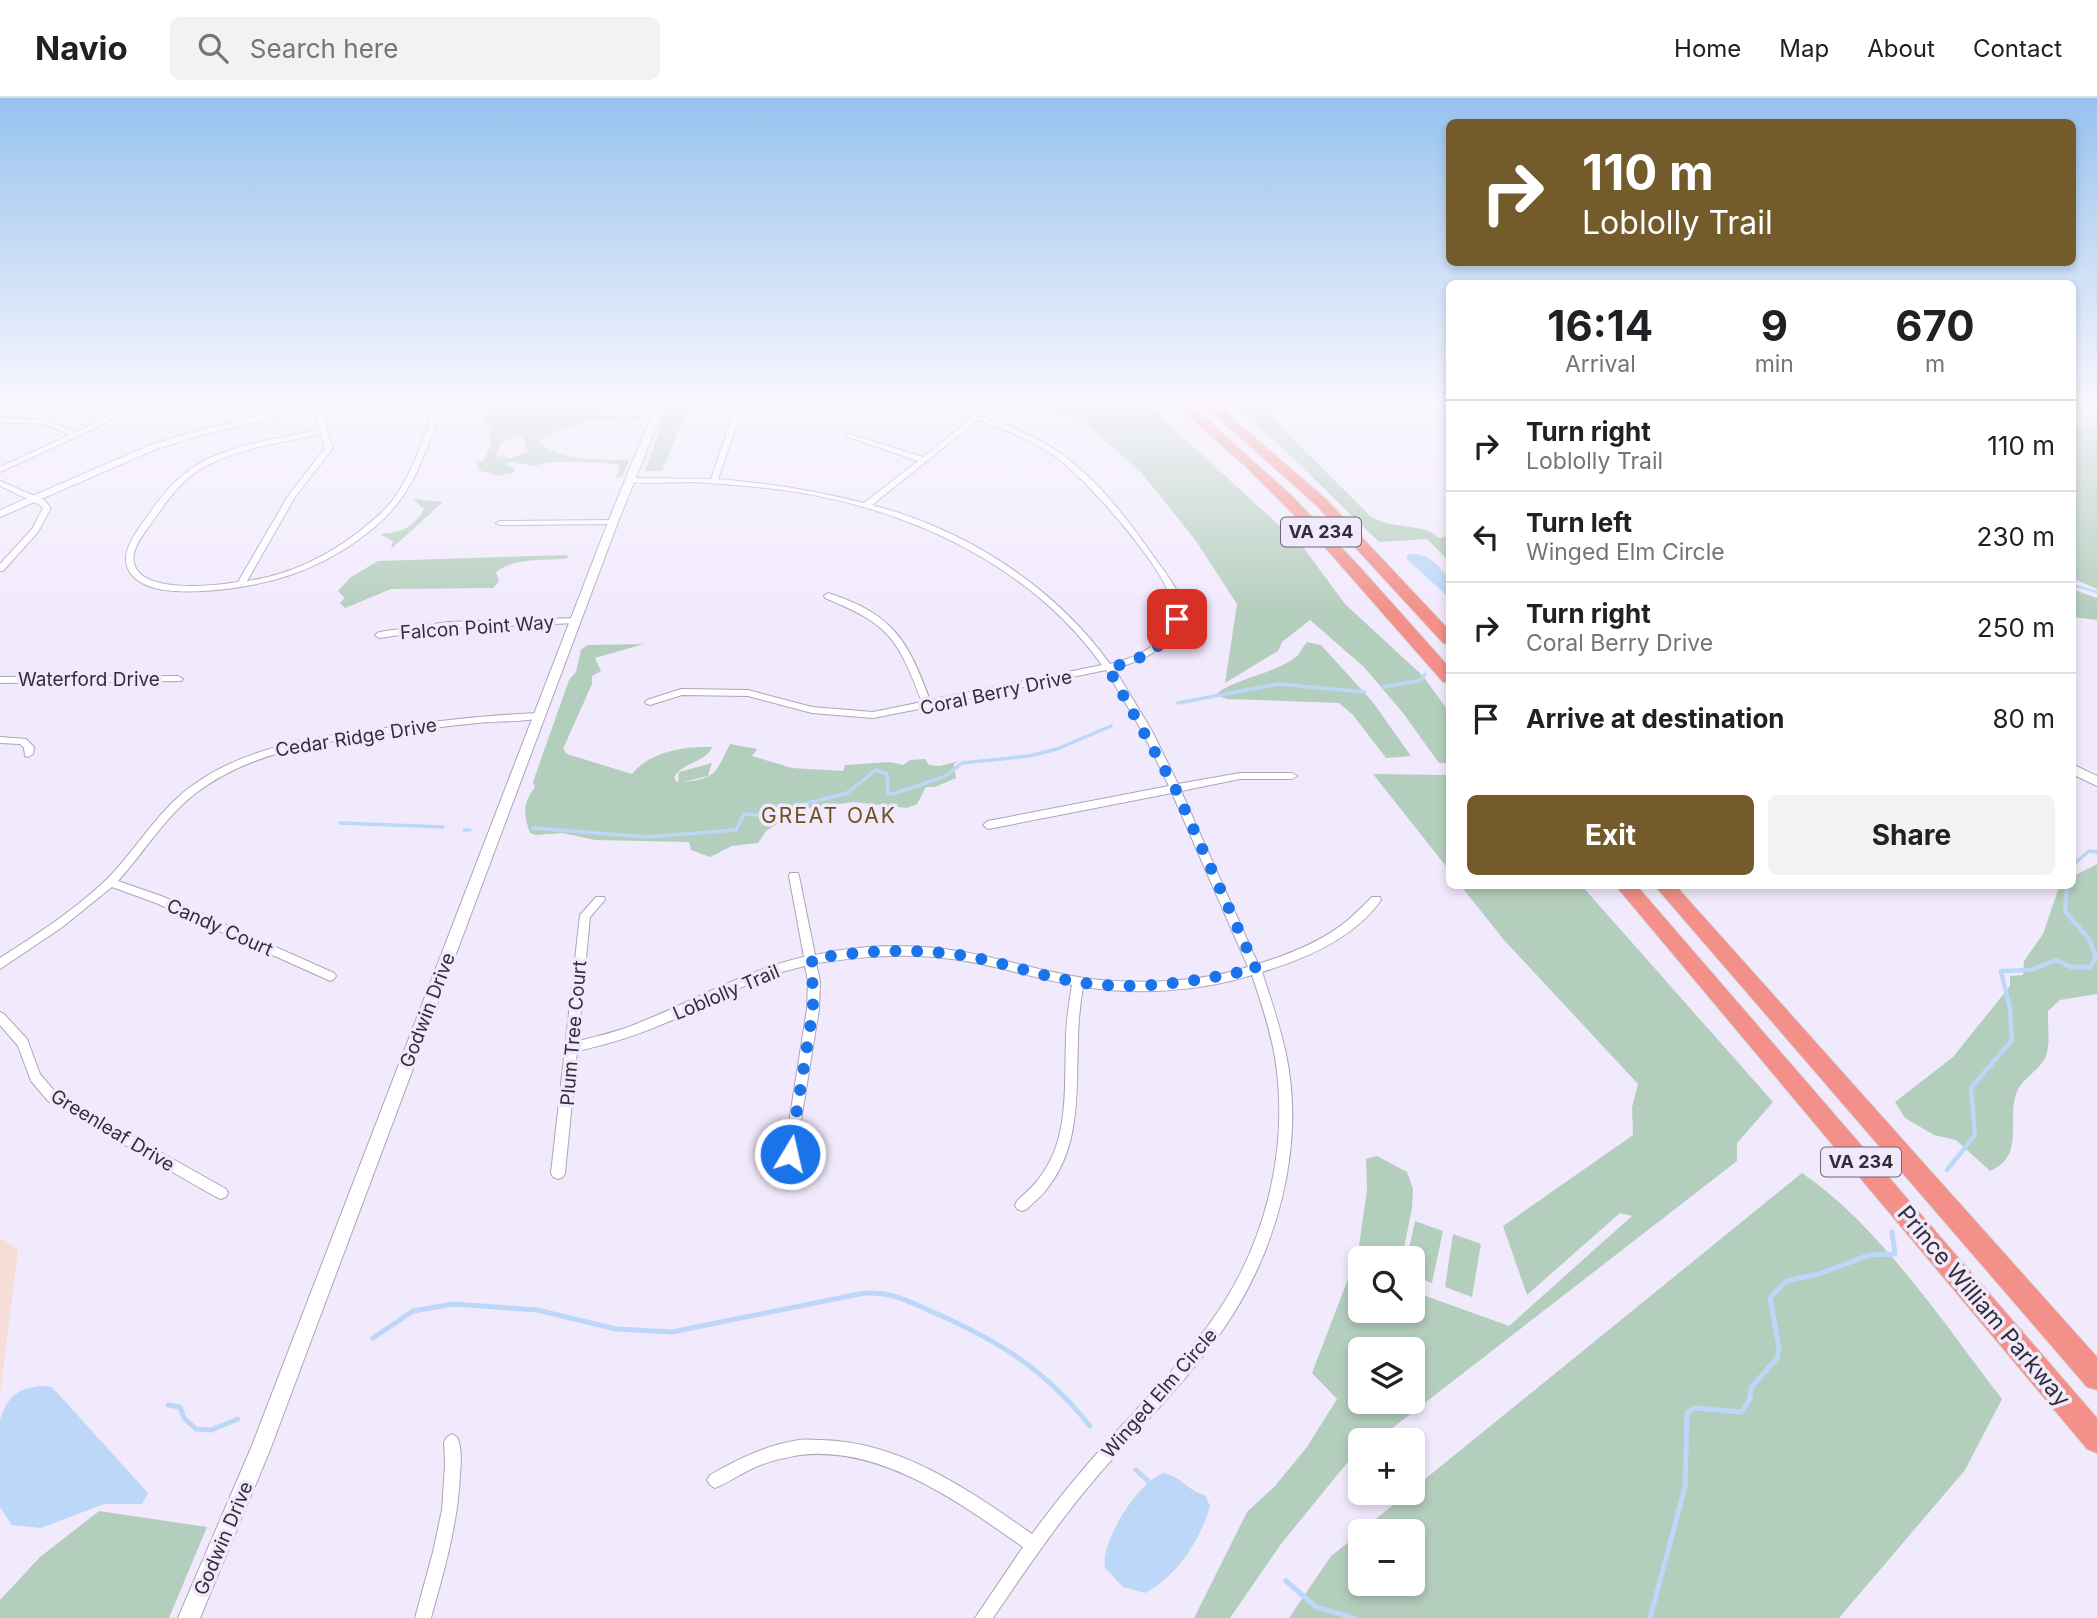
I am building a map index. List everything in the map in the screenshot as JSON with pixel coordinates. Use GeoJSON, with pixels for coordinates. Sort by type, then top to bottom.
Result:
{"type":"FeatureCollection","features":[{"type":"Feature","properties":{"kind":"highway","name":"VA 234"},"geometry":{"type":"LineString","coordinates":[[1259,471],[1360,573],[1446,674]]}},
{"type":"Feature","properties":{"kind":"highway","name":"VA 234"},"geometry":{"type":"LineString","coordinates":[[1285,471],[1322,503],[1446,637]]}},
{"type":"Feature","properties":{"kind":"highway","name":"Prince William Parkway"},"geometry":{"type":"LineString","coordinates":[[1629,889],[2097,1438]]}},
{"type":"Feature","properties":{"kind":"highway","name":"Prince William Parkway"},"geometry":{"type":"LineString","coordinates":[[1668,889],[2097,1377]]}},
{"type":"Feature","properties":{"kind":"street"},"geometry":{"type":"LineString","coordinates":[[0,513],[97,471]]}},
{"type":"Feature","properties":{"kind":"street"},"geometry":{"type":"LineString","coordinates":[[195,471],[172,489],[139,535],[130,554],[135,573],[153,583],[197,589],[284,577],[312,567],[334,555],[378,520],[401,494],[411,471]]}},
{"type":"Feature","properties":{"kind":"street"},"geometry":{"type":"LineString","coordinates":[[240,584],[292,496],[313,471]]}},
{"type":"Feature","properties":{"kind":"street","name":"Godwin Drive"},"geometry":{"type":"LineString","coordinates":[[190,1618],[260,1450],[635,471]]}},
{"type":"Feature","properties":{"kind":"street"},"geometry":{"type":"LineString","coordinates":[[715,479],[718,471]]}},
{"type":"Feature","properties":{"kind":"street"},"geometry":{"type":"LineString","coordinates":[[867,505],[909,471]]}},
{"type":"Feature","properties":{"kind":"street","name":"Coral Berry Drive"},"geometry":{"type":"LineString","coordinates":[[650,702],[681,692],[748,693],[812,710],[854,716],[892,714],[1108,668],[1152,651],[1168,637],[1177,619],[1174,593],[1080,471]]}},
{"type":"Feature","properties":{"kind":"street","name":"Winged Elm Circle"},"geometry":{"type":"LineString","coordinates":[[631,480],[715,479],[796,488],[867,505],[935,531],[1008,570],[1067,618],[1108,668],[1176,790],[1256,969],[1275,1022],[1287,1086],[1283,1158],[1261,1241],[1233,1304],[1211,1338],[1110,1449],[1033,1544],[984,1618]]}},
{"type":"Feature","properties":{"kind":"street"},"geometry":{"type":"LineString","coordinates":[[0,483],[46,504],[47,513],[0,569]]}},
{"type":"Feature","properties":{"kind":"street"},"geometry":{"type":"LineString","coordinates":[[500,523],[613,522]]}},
{"type":"Feature","properties":{"kind":"street"},"geometry":{"type":"LineString","coordinates":[[828,596],[872,615],[895,633],[928,706]]}},
{"type":"Feature","properties":{"kind":"street","name":"Falcon Point Way"},"geometry":{"type":"LineString","coordinates":[[379,635],[448,625],[575,621]]}},
{"type":"Feature","properties":{"kind":"street","name":"Waterford Drive"},"geometry":{"type":"LineString","coordinates":[[0,680],[178,679]]}},
{"type":"Feature","properties":{"kind":"street","name":"Cedar Ridge Drive"},"geometry":{"type":"LineString","coordinates":[[0,964],[66,918],[110,882],[179,803],[213,775],[245,759],[312,741],[463,720],[539,716]]}},
{"type":"Feature","properties":{"kind":"street"},"geometry":{"type":"LineString","coordinates":[[0,740],[23,741],[28,744],[29,754]]}},
{"type":"Feature","properties":{"kind":"street"},"geometry":{"type":"LineString","coordinates":[[2076,771],[2097,780]]}},
{"type":"Feature","properties":{"kind":"street"},"geometry":{"type":"LineString","coordinates":[[988,825],[1249,775],[1292,776]]}},
{"type":"Feature","properties":{"kind":"street"},"geometry":{"type":"LineString","coordinates":[[790,1154],[813,1009],[812,959],[794,876]]}},
{"type":"Feature","properties":{"kind":"street","name":"Candy Court"},"geometry":{"type":"LineString","coordinates":[[110,882],[160,900],[330,976]]}},
{"type":"Feature","properties":{"kind":"street","name":"Plum Tree Court"},"geometry":{"type":"LineString","coordinates":[[558,1172],[585,915],[600,900]]}},
{"type":"Feature","properties":{"kind":"street","name":"Loblolly Trail"},"geometry":{"type":"LineString","coordinates":[[572,1047],[634,1032],[766,974],[812,959],[876,951],[945,954],[1078,982],[1119,986],[1173,984],[1256,969],[1304,955],[1328,942],[1363,916],[1377,900]]}},
{"type":"Feature","properties":{"kind":"street"},"geometry":{"type":"LineString","coordinates":[[1022,1205],[1045,1182],[1062,1150],[1073,1088],[1072,1020],[1078,982]]}},
{"type":"Feature","properties":{"kind":"street","name":"Greenleaf Drive"},"geometry":{"type":"LineString","coordinates":[[0,1017],[23,1043],[35,1077],[52,1097],[221,1193]]}},
{"type":"Feature","properties":{"kind":"street"},"geometry":{"type":"LineString","coordinates":[[423,1618],[451,1517],[454,1489],[452,1442]]}},
{"type":"Feature","properties":{"kind":"street"},"geometry":{"type":"LineString","coordinates":[[715,1480],[740,1463],[766,1453],[814,1446],[843,1449],[880,1457],[952,1487],[1033,1544]]}},
{"type":"Feature","properties":{"kind":"shaded area"},"geometry":{"type":"Polygon","coordinates":[[[0,1238],[18,1249],[0,1394],[0,1238]]]}},
{"type":"Feature","properties":{"kind":"green space"},"geometry":{"type":"Polygon","coordinates":[[[481,471],[514,471],[498,476],[481,471]]]}},
{"type":"Feature","properties":{"kind":"green space"},"geometry":{"type":"Polygon","coordinates":[[[618,471],[625,471],[623,476],[616,478],[618,471]]]}},
{"type":"Feature","properties":{"kind":"green space"},"geometry":{"type":"Polygon","coordinates":[[[1220,471],[1303,547],[1345,604],[1423,676],[1446,708],[1446,763],[1439,763],[1403,713],[1364,667],[1310,620],[1282,642],[1278,651],[1225,683],[1237,604],[1196,541],[1141,472],[1220,471]]]}},
{"type":"Feature","properties":{"kind":"green space"},"geometry":{"type":"Polygon","coordinates":[[[1306,471],[1325,471],[1370,516],[1379,521],[1425,530],[1439,538],[1446,537],[1446,558],[1427,539],[1379,542],[1306,471]]]}},
{"type":"Feature","properties":{"kind":"green space"},"geometry":{"type":"Polygon","coordinates":[[[2076,471],[2097,471],[2097,589],[2076,580],[2076,471]]]}},
{"type":"Feature","properties":{"kind":"green space"},"geometry":{"type":"Polygon","coordinates":[[[413,499],[443,502],[391,549],[393,541],[380,534],[400,530],[415,521],[424,509],[413,499]]]}},
{"type":"Feature","properties":{"kind":"green space"},"geometry":{"type":"Polygon","coordinates":[[[567,555],[568,558],[521,562],[504,567],[496,572],[499,581],[493,588],[391,589],[345,608],[340,603],[345,598],[338,591],[351,577],[378,561],[567,555]]]}},
{"type":"Feature","properties":{"kind":"green space"},"geometry":{"type":"Polygon","coordinates":[[[2076,590],[2097,598],[2097,620],[2076,617],[2076,590]]]}},
{"type":"Feature","properties":{"kind":"green space"},"geometry":{"type":"Polygon","coordinates":[[[1307,642],[1321,645],[1372,701],[1411,756],[1386,758],[1353,715],[1339,703],[1227,699],[1216,695],[1231,685],[1289,662],[1307,642]]]}},
{"type":"Feature","properties":{"kind":"green space"},"geometry":{"type":"Polygon","coordinates":[[[644,644],[595,658],[601,671],[592,676],[592,684],[563,749],[567,754],[632,774],[648,760],[668,751],[712,747],[705,756],[677,773],[674,778],[678,783],[679,772],[712,763],[708,776],[683,782],[709,776],[718,768],[730,744],[757,749],[752,756],[792,768],[843,771],[845,765],[890,762],[903,765],[910,760],[925,759],[929,765],[940,766],[959,761],[954,764],[956,778],[935,787],[926,787],[917,804],[907,808],[853,802],[799,810],[766,831],[758,843],[732,846],[710,857],[691,850],[689,842],[595,840],[563,833],[530,833],[525,814],[526,803],[535,787],[533,782],[569,680],[576,672],[581,650],[587,645],[644,644]]]}},
{"type":"Feature","properties":{"kind":"green space"},"geometry":{"type":"Polygon","coordinates":[[[1373,774],[1446,775],[1446,866],[1373,774]]]}},
{"type":"Feature","properties":{"kind":"green space"},"geometry":{"type":"Polygon","coordinates":[[[2097,864],[2097,994],[2060,1000],[2048,1011],[2049,1042],[2044,1060],[2018,1089],[2014,1105],[2013,1138],[2008,1157],[1990,1171],[1956,1140],[1934,1135],[1905,1118],[1895,1102],[1953,1057],[2010,986],[2010,976],[2023,975],[2024,961],[2043,934],[2058,889],[2076,889],[2076,875],[2097,864]]]}},
{"type":"Feature","properties":{"kind":"green space"},"geometry":{"type":"Polygon","coordinates":[[[1463,889],[1585,889],[1773,1102],[1737,1143],[1737,1161],[1425,1403],[1425,1337],[1348,1337],[1348,1414],[1411,1414],[1392,1428],[1348,1428],[1348,1462],[1281,1544],[1230,1618],[1194,1618],[1247,1512],[1275,1486],[1307,1447],[1337,1399],[1312,1373],[1348,1279],[1348,1323],[1425,1323],[1425,1296],[1509,1326],[1632,1216],[1620,1213],[1527,1295],[1503,1226],[1633,1135],[1632,1107],[1638,1084],[1504,940],[1463,889]]]}},
{"type":"Feature","properties":{"kind":"green space"},"geometry":{"type":"Polygon","coordinates":[[[1377,1156],[1407,1172],[1413,1189],[1404,1246],[1359,1246],[1367,1189],[1366,1159],[1377,1156]]]}},
{"type":"Feature","properties":{"kind":"green space"},"geometry":{"type":"Polygon","coordinates":[[[1802,1173],[1831,1195],[1884,1248],[2002,1399],[1965,1470],[1839,1618],[1289,1618],[1331,1556],[1348,1543],[1348,1596],[1425,1596],[1425,1519],[1376,1519],[1393,1505],[1425,1505],[1425,1479],[1802,1173]]]}},
{"type":"Feature","properties":{"kind":"green space"},"geometry":{"type":"Polygon","coordinates":[[[1415,1221],[1443,1231],[1432,1283],[1425,1280],[1425,1246],[1410,1246],[1415,1221]]]}},
{"type":"Feature","properties":{"kind":"green space"},"geometry":{"type":"Polygon","coordinates":[[[1453,1234],[1481,1244],[1472,1297],[1445,1287],[1453,1234]]]}},
{"type":"Feature","properties":{"kind":"green space"},"geometry":{"type":"Polygon","coordinates":[[[99,1511],[207,1527],[169,1618],[0,1618],[0,1600],[40,1557],[99,1511]]]}},
{"type":"Feature","properties":{"kind":"water"},"geometry":{"type":"Polygon","coordinates":[[[1408,554],[1415,554],[1432,560],[1446,575],[1446,595],[1406,558],[1408,554]]]}},
{"type":"Feature","properties":{"kind":"water"},"geometry":{"type":"Polygon","coordinates":[[[52,1387],[148,1493],[142,1504],[104,1504],[41,1528],[12,1525],[0,1507],[0,1420],[6,1405],[14,1396],[25,1389],[52,1387]]]}},
{"type":"Feature","properties":{"kind":"water"},"geometry":{"type":"Polygon","coordinates":[[[1164,1473],[1205,1495],[1210,1506],[1200,1532],[1186,1556],[1167,1577],[1145,1593],[1123,1587],[1105,1568],[1105,1557],[1108,1543],[1123,1513],[1144,1487],[1164,1473]]]}},
{"type":"Feature","properties":{"kind":"waterway"},"geometry":{"type":"LineString","coordinates":[[2076,586],[2097,592]]}},
{"type":"Feature","properties":{"kind":"waterway"},"geometry":{"type":"LineString","coordinates":[[1384,687],[1421,680],[1425,674]]}},
{"type":"Feature","properties":{"kind":"waterway"},"geometry":{"type":"LineString","coordinates":[[1178,703],[1278,684],[1365,692]]}},
{"type":"Feature","properties":{"kind":"waterway"},"geometry":{"type":"LineString","coordinates":[[533,828],[646,837],[736,830],[744,814],[771,816],[783,821],[796,806],[847,793],[876,770],[887,774],[888,793],[893,794],[946,776],[962,763],[1029,756],[1057,749],[1111,726]]}},
{"type":"Feature","properties":{"kind":"waterway"},"geometry":{"type":"LineString","coordinates":[[340,823],[443,827]]}},
{"type":"Feature","properties":{"kind":"waterway"},"geometry":{"type":"LineString","coordinates":[[464,830],[470,830]]}},
{"type":"Feature","properties":{"kind":"waterway"},"geometry":{"type":"LineString","coordinates":[[2076,862],[2089,851],[2097,852]]}},
{"type":"Feature","properties":{"kind":"waterway"},"geometry":{"type":"LineString","coordinates":[[1947,1170],[1975,1135],[1971,1088],[2012,1040],[2010,1009],[2001,971],[2031,970],[2056,960],[2071,967],[2090,967],[2096,957],[2089,939],[2065,911],[2067,889]]}},
{"type":"Feature","properties":{"kind":"waterway"},"geometry":{"type":"LineString","coordinates":[[1650,1618],[1685,1487],[1687,1413],[1694,1408],[1742,1412],[1750,1398],[1751,1388],[1777,1358],[1779,1347],[1770,1298],[1786,1281],[1819,1274],[1869,1255],[1895,1254],[1892,1232]]}},
{"type":"Feature","properties":{"kind":"waterway"},"geometry":{"type":"LineString","coordinates":[[373,1338],[413,1311],[453,1304],[537,1310],[616,1329],[672,1332],[859,1294],[880,1293],[917,1305],[1001,1346],[1056,1388],[1090,1426]]}},
{"type":"Feature","properties":{"kind":"waterway"},"geometry":{"type":"LineString","coordinates":[[168,1405],[180,1407],[184,1418],[196,1429],[211,1430],[238,1419]]}},
{"type":"Feature","properties":{"kind":"waterway"},"geometry":{"type":"LineString","coordinates":[[1136,1470],[1148,1481]]}},
{"type":"Feature","properties":{"kind":"waterway"},"geometry":{"type":"LineString","coordinates":[[1286,1581],[1316,1607],[1354,1618]]}},
{"type":"Feature","properties":{"kind":"district","name":"GREAT OAK"},"geometry":{"type":"Point","coordinates":[829,816]}},
{"type":"Feature","properties":{"kind":"route"},"geometry":{"type":"LineString","coordinates":[[790,1154],[813,1009],[812,959],[863,952],[920,951],[976,958],[1089,984],[1119,986],[1173,984],[1256,969],[1176,790],[1108,668],[1152,651],[1168,637],[1177,619]]}}]}
